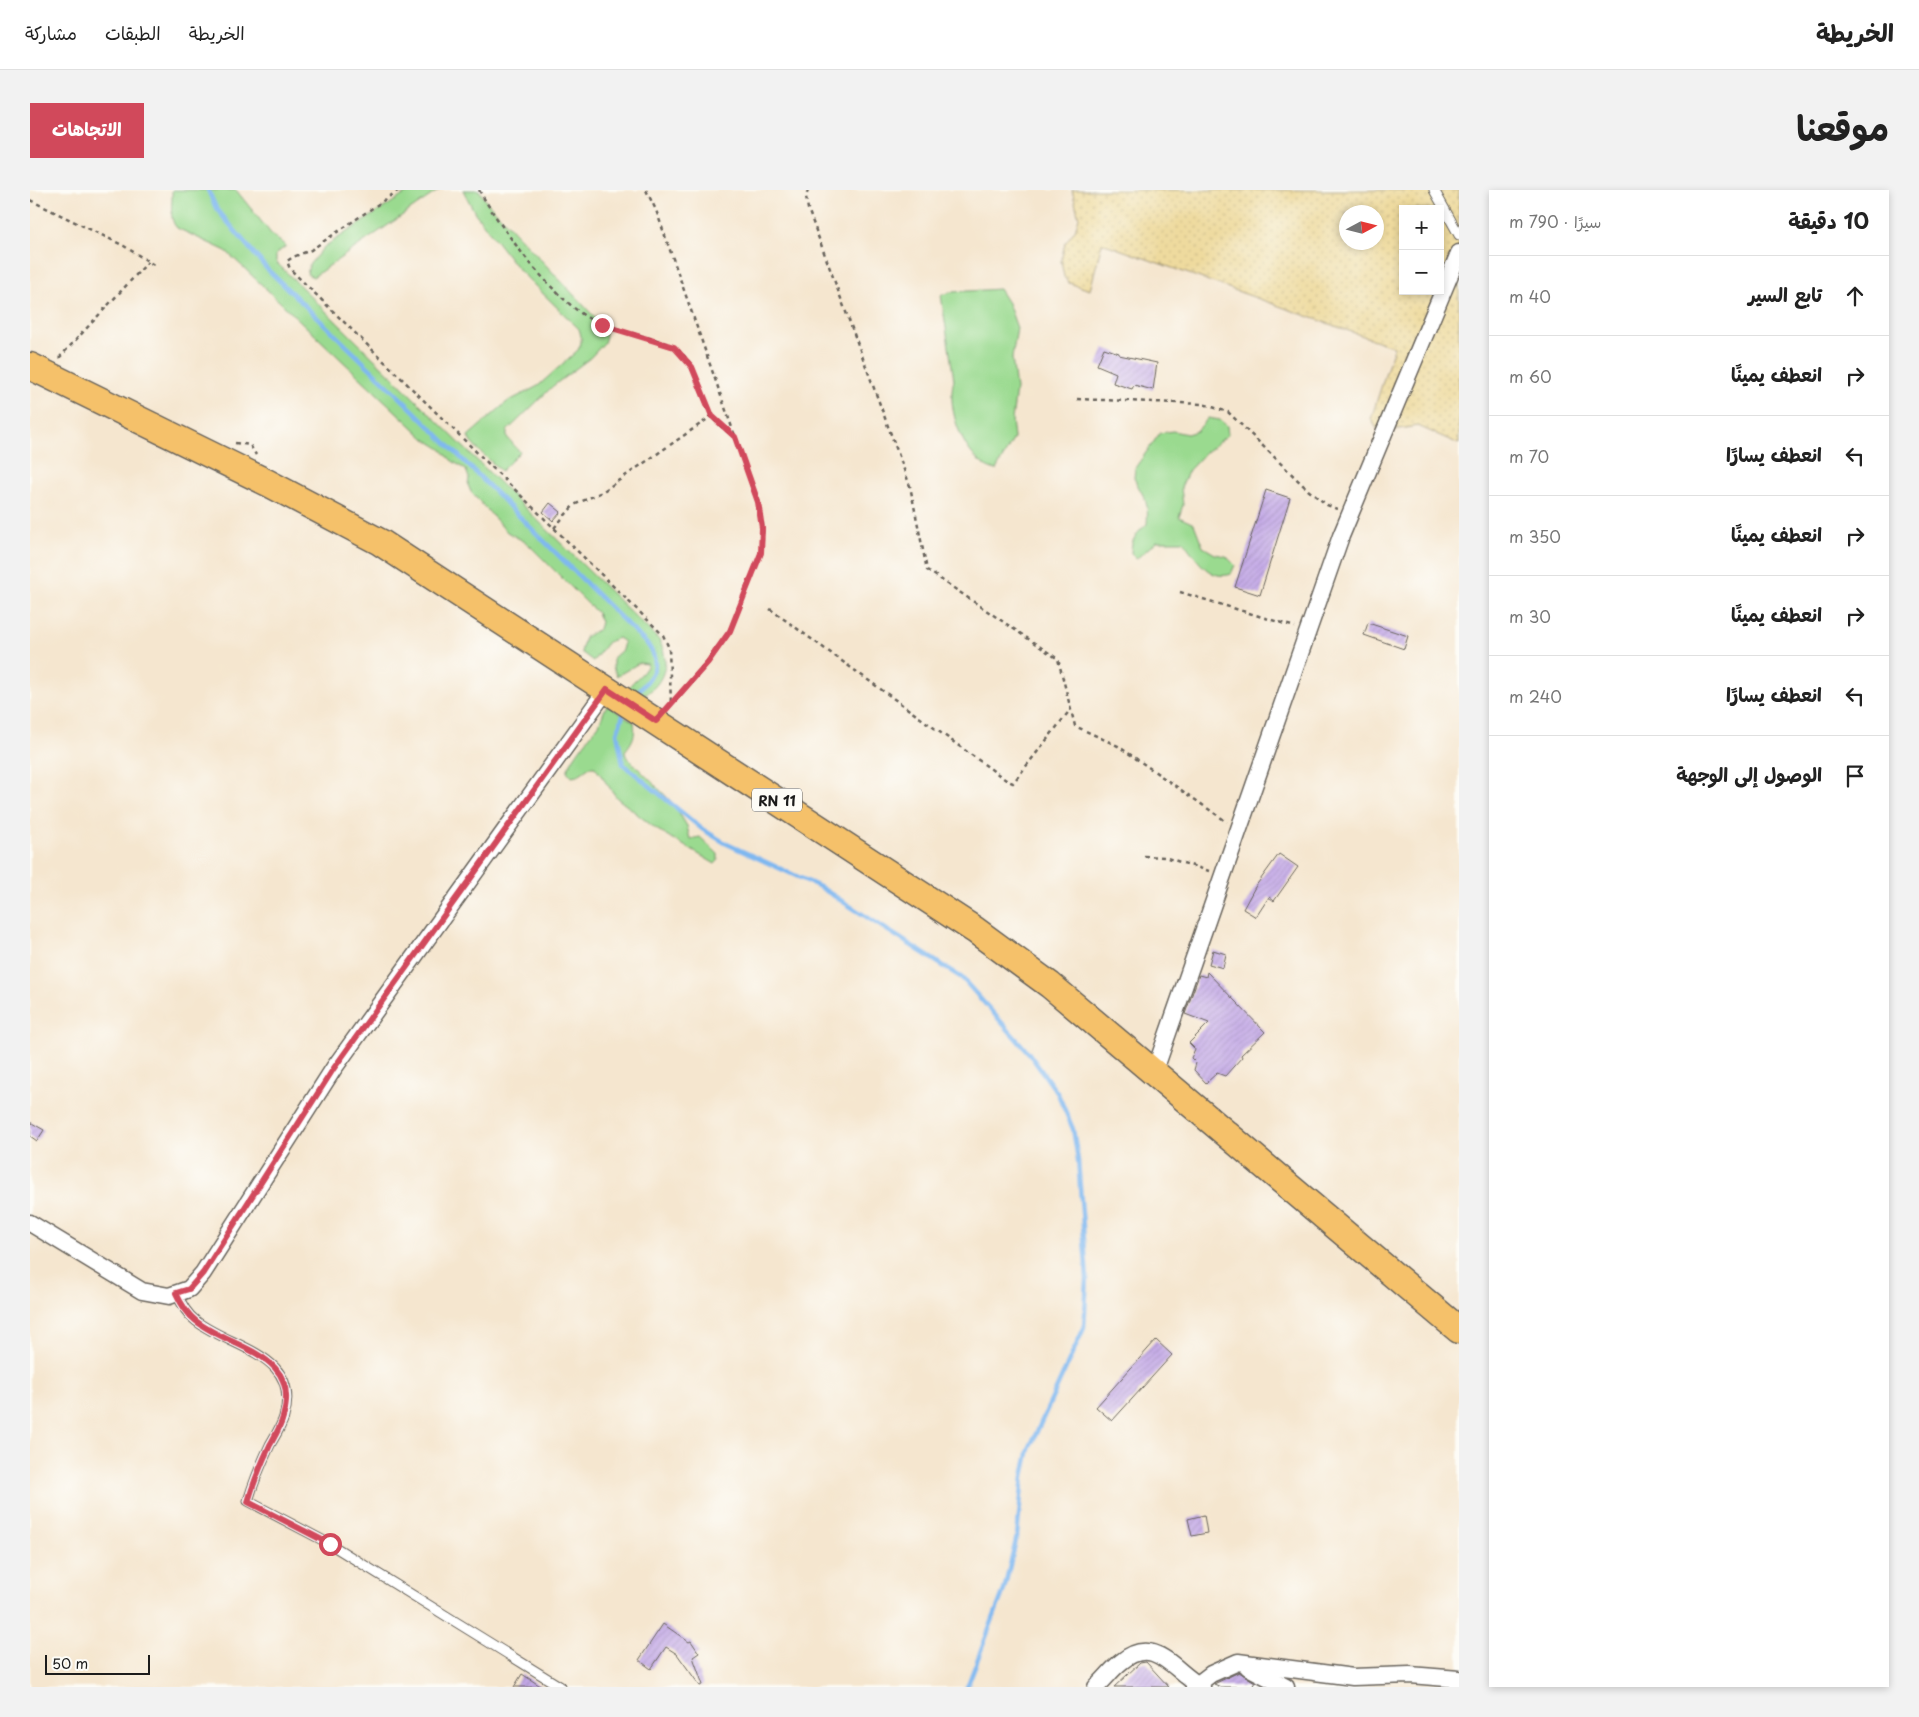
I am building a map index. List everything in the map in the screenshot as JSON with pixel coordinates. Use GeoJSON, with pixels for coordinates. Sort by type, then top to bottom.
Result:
{"type":"FeatureCollection","features":[{"type":"Feature","properties":{"kind":"main road","name":"RN 11"},"geometry":{"type":"LineString","coordinates":[[38,370],[261,479],[374,538],[607,689],[663,713],[1032,970],[1459,1330]]}},
{"type":"Feature","properties":{"kind":"street"},"geometry":{"type":"LineString","coordinates":[[1154,1073],[1350,515],[1459,253]]}},
{"type":"Feature","properties":{"kind":"street"},"geometry":{"type":"LineString","coordinates":[[30,1223],[142,1291],[170,1296],[189,1289],[203,1273],[334,1068],[607,689]]}},
{"type":"Feature","properties":{"kind":"street"},"geometry":{"type":"LineString","coordinates":[[1096,1687],[1121,1662],[1134,1653],[1158,1653],[1198,1686],[1211,1674],[1238,1662],[1346,1676],[1405,1681],[1459,1679]]}},
{"type":"Feature","properties":{"kind":"street"},"geometry":{"type":"LineString","coordinates":[[1238,1662],[1281,1686]]}},
{"type":"Feature","properties":{"kind":"street"},"geometry":{"type":"LineString","coordinates":[[1346,1676],[1367,1687]]}},
{"type":"Feature","properties":{"kind":"lane"},"geometry":{"type":"LineString","coordinates":[[1434,190],[1459,235]]}},
{"type":"Feature","properties":{"kind":"lane"},"geometry":{"type":"LineString","coordinates":[[176,1293],[182,1306],[196,1321],[266,1360],[283,1376],[287,1393],[284,1417],[255,1477],[248,1502],[330,1544],[468,1632],[561,1687]]}},
{"type":"Feature","properties":{"kind":"path"},"geometry":{"type":"LineString","coordinates":[[400,190],[311,250],[287,261],[290,269],[663,635],[669,648],[663,713]]}},
{"type":"Feature","properties":{"kind":"path"},"geometry":{"type":"LineString","coordinates":[[479,190],[513,240],[547,282],[587,318],[602,325],[674,347],[692,367],[712,416],[735,437]]}},
{"type":"Feature","properties":{"kind":"path"},"geometry":{"type":"LineString","coordinates":[[646,190],[656,210],[758,502],[762,528],[761,553],[730,631],[708,662],[663,713]]}},
{"type":"Feature","properties":{"kind":"path"},"geometry":{"type":"LineString","coordinates":[[808,190],[806,197],[808,209],[910,486],[927,570],[1058,660],[1075,726],[1118,746],[1238,830]]}},
{"type":"Feature","properties":{"kind":"path"},"geometry":{"type":"LineString","coordinates":[[30,200],[124,246],[156,267]]}},
{"type":"Feature","properties":{"kind":"path"},"geometry":{"type":"LineString","coordinates":[[38,370],[148,262]]}},
{"type":"Feature","properties":{"kind":"path"},"geometry":{"type":"LineString","coordinates":[[1077,399],[1202,404],[1228,412],[1308,490],[1327,505],[1350,515]]}},
{"type":"Feature","properties":{"kind":"path"},"geometry":{"type":"LineString","coordinates":[[554,528],[574,505],[602,492],[712,416]]}},
{"type":"Feature","properties":{"kind":"path"},"geometry":{"type":"LineString","coordinates":[[1180,592],[1308,631]]}},
{"type":"Feature","properties":{"kind":"path"},"geometry":{"type":"LineString","coordinates":[[770,609],[1014,783],[1070,710]]}},
{"type":"Feature","properties":{"kind":"path"},"geometry":{"type":"LineString","coordinates":[[1144,856],[1164,857],[1222,875]]}},
{"type":"Feature","properties":{"kind":"green space"},"geometry":{"type":"Polygon","coordinates":[[[172,190],[236,190],[273,236],[286,246],[276,254],[276,262],[659,640],[663,649],[665,666],[663,674],[654,687],[639,699],[627,692],[631,684],[648,664],[639,663],[617,676],[613,667],[613,658],[622,650],[624,642],[618,638],[608,642],[593,661],[581,652],[585,637],[599,629],[601,622],[597,613],[527,543],[507,532],[471,492],[466,470],[451,460],[441,449],[425,439],[226,251],[177,228],[172,215],[172,190]]]}},
{"type":"Feature","properties":{"kind":"green space"},"geometry":{"type":"Polygon","coordinates":[[[411,190],[439,190],[313,277],[307,274],[309,265],[324,247],[411,190]]]}},
{"type":"Feature","properties":{"kind":"green space"},"geometry":{"type":"Polygon","coordinates":[[[463,190],[479,190],[486,201],[602,325],[606,336],[604,343],[590,358],[553,386],[507,431],[507,437],[520,452],[501,471],[471,443],[468,436],[507,402],[538,386],[578,350],[581,337],[579,329],[518,269],[475,213],[463,190]]]}},
{"type":"Feature","properties":{"kind":"green space"},"geometry":{"type":"Polygon","coordinates":[[[999,289],[1008,303],[1017,328],[1012,358],[1016,389],[1012,420],[1014,438],[996,470],[985,466],[975,457],[960,433],[955,419],[952,405],[954,380],[941,295],[952,292],[999,289]]]}},
{"type":"Feature","properties":{"kind":"green space"},"geometry":{"type":"Polygon","coordinates":[[[1208,418],[1220,420],[1227,426],[1228,435],[1206,452],[1189,470],[1181,487],[1183,505],[1179,517],[1194,524],[1203,547],[1215,554],[1226,556],[1235,565],[1231,574],[1215,574],[1209,571],[1197,560],[1183,541],[1157,541],[1136,559],[1131,553],[1132,544],[1138,533],[1147,524],[1147,509],[1145,500],[1134,478],[1135,468],[1160,433],[1173,431],[1187,434],[1197,431],[1208,418]]]}},
{"type":"Feature","properties":{"kind":"green space"},"geometry":{"type":"Polygon","coordinates":[[[607,705],[634,722],[635,731],[632,741],[625,751],[626,756],[673,803],[687,826],[690,839],[700,837],[718,854],[718,861],[715,864],[656,829],[617,798],[595,767],[590,767],[577,776],[572,777],[567,771],[577,753],[599,724],[607,705]]]}},
{"type":"Feature","properties":{"kind":"sand"},"geometry":{"type":"Polygon","coordinates":[[[1072,190],[1459,190],[1459,444],[1418,426],[1379,432],[1371,419],[1394,347],[1102,243],[1090,290],[1069,283],[1064,277],[1061,261],[1065,243],[1075,230],[1079,218],[1072,190]]]}},
{"type":"Feature","properties":{"kind":"building"},"geometry":{"type":"Polygon","coordinates":[[[1104,348],[1119,353],[1119,355],[1157,363],[1153,390],[1134,385],[1132,389],[1113,383],[1116,373],[1097,365],[1104,348]]]}},
{"type":"Feature","properties":{"kind":"building"},"geometry":{"type":"Polygon","coordinates":[[[1266,490],[1290,498],[1260,595],[1235,587],[1266,490]]]}},
{"type":"Feature","properties":{"kind":"building"},"geometry":{"type":"Polygon","coordinates":[[[550,503],[561,512],[553,521],[543,512],[550,503]]]}},
{"type":"Feature","properties":{"kind":"building"},"geometry":{"type":"Polygon","coordinates":[[[1368,623],[1408,636],[1404,649],[1364,635],[1368,623]]]}},
{"type":"Feature","properties":{"kind":"building"},"geometry":{"type":"Polygon","coordinates":[[[1279,854],[1298,867],[1274,901],[1269,897],[1256,917],[1243,909],[1255,887],[1279,854]]]}},
{"type":"Feature","properties":{"kind":"building"},"geometry":{"type":"Polygon","coordinates":[[[1213,950],[1226,954],[1223,968],[1209,964],[1213,950]]]}},
{"type":"Feature","properties":{"kind":"building"},"geometry":{"type":"Polygon","coordinates":[[[1207,972],[1265,1032],[1241,1055],[1242,1057],[1225,1076],[1217,1073],[1206,1083],[1194,1070],[1196,1063],[1191,1058],[1195,1049],[1189,1043],[1209,1023],[1185,1014],[1199,975],[1206,977],[1207,972]]]}},
{"type":"Feature","properties":{"kind":"building"},"geometry":{"type":"Polygon","coordinates":[[[30,1122],[44,1130],[37,1141],[30,1136],[30,1122]]]}},
{"type":"Feature","properties":{"kind":"building"},"geometry":{"type":"Polygon","coordinates":[[[1156,1340],[1172,1355],[1112,1421],[1096,1407],[1156,1340]]]}},
{"type":"Feature","properties":{"kind":"building"},"geometry":{"type":"Polygon","coordinates":[[[1204,1515],[1207,1533],[1192,1536],[1188,1519],[1204,1515]]]}},
{"type":"Feature","properties":{"kind":"building"},"geometry":{"type":"Polygon","coordinates":[[[663,1624],[689,1642],[691,1641],[699,1653],[693,1657],[703,1685],[700,1686],[677,1654],[666,1647],[651,1669],[639,1660],[663,1624]]]}},
{"type":"Feature","properties":{"kind":"building"},"geometry":{"type":"Polygon","coordinates":[[[1146,1662],[1169,1687],[1114,1687],[1140,1663],[1146,1662]]]}},
{"type":"Feature","properties":{"kind":"building"},"geometry":{"type":"Polygon","coordinates":[[[1239,1672],[1255,1682],[1252,1687],[1221,1687],[1214,1684],[1239,1672]]]}},
{"type":"Feature","properties":{"kind":"building"},"geometry":{"type":"Polygon","coordinates":[[[522,1674],[542,1687],[514,1687],[522,1674]]]}},
{"type":"Feature","properties":{"kind":"waterway"},"geometry":{"type":"LineString","coordinates":[[208,190],[216,208],[266,268],[413,410],[648,645],[653,653],[655,666],[650,678],[634,696]]}},
{"type":"Feature","properties":{"kind":"waterway"},"geometry":{"type":"LineString","coordinates":[[623,715],[617,733],[623,764],[702,829],[727,844],[820,887],[962,978],[1028,1052],[1058,1094],[1073,1129],[1078,1160],[1087,1279],[1084,1328],[1029,1449],[1023,1476],[1017,1536],[1004,1590],[967,1687]]}},
{"type":"Feature","properties":{"kind":"route"},"geometry":{"type":"LineString","coordinates":[[330,1544],[248,1502],[255,1477],[284,1417],[287,1393],[283,1376],[266,1360],[196,1321],[182,1306],[176,1293],[189,1289],[203,1273],[334,1068],[607,689],[656,721],[708,662],[730,631],[761,553],[762,528],[758,502],[735,437],[712,416],[692,367],[674,347],[602,325]]}}]}
